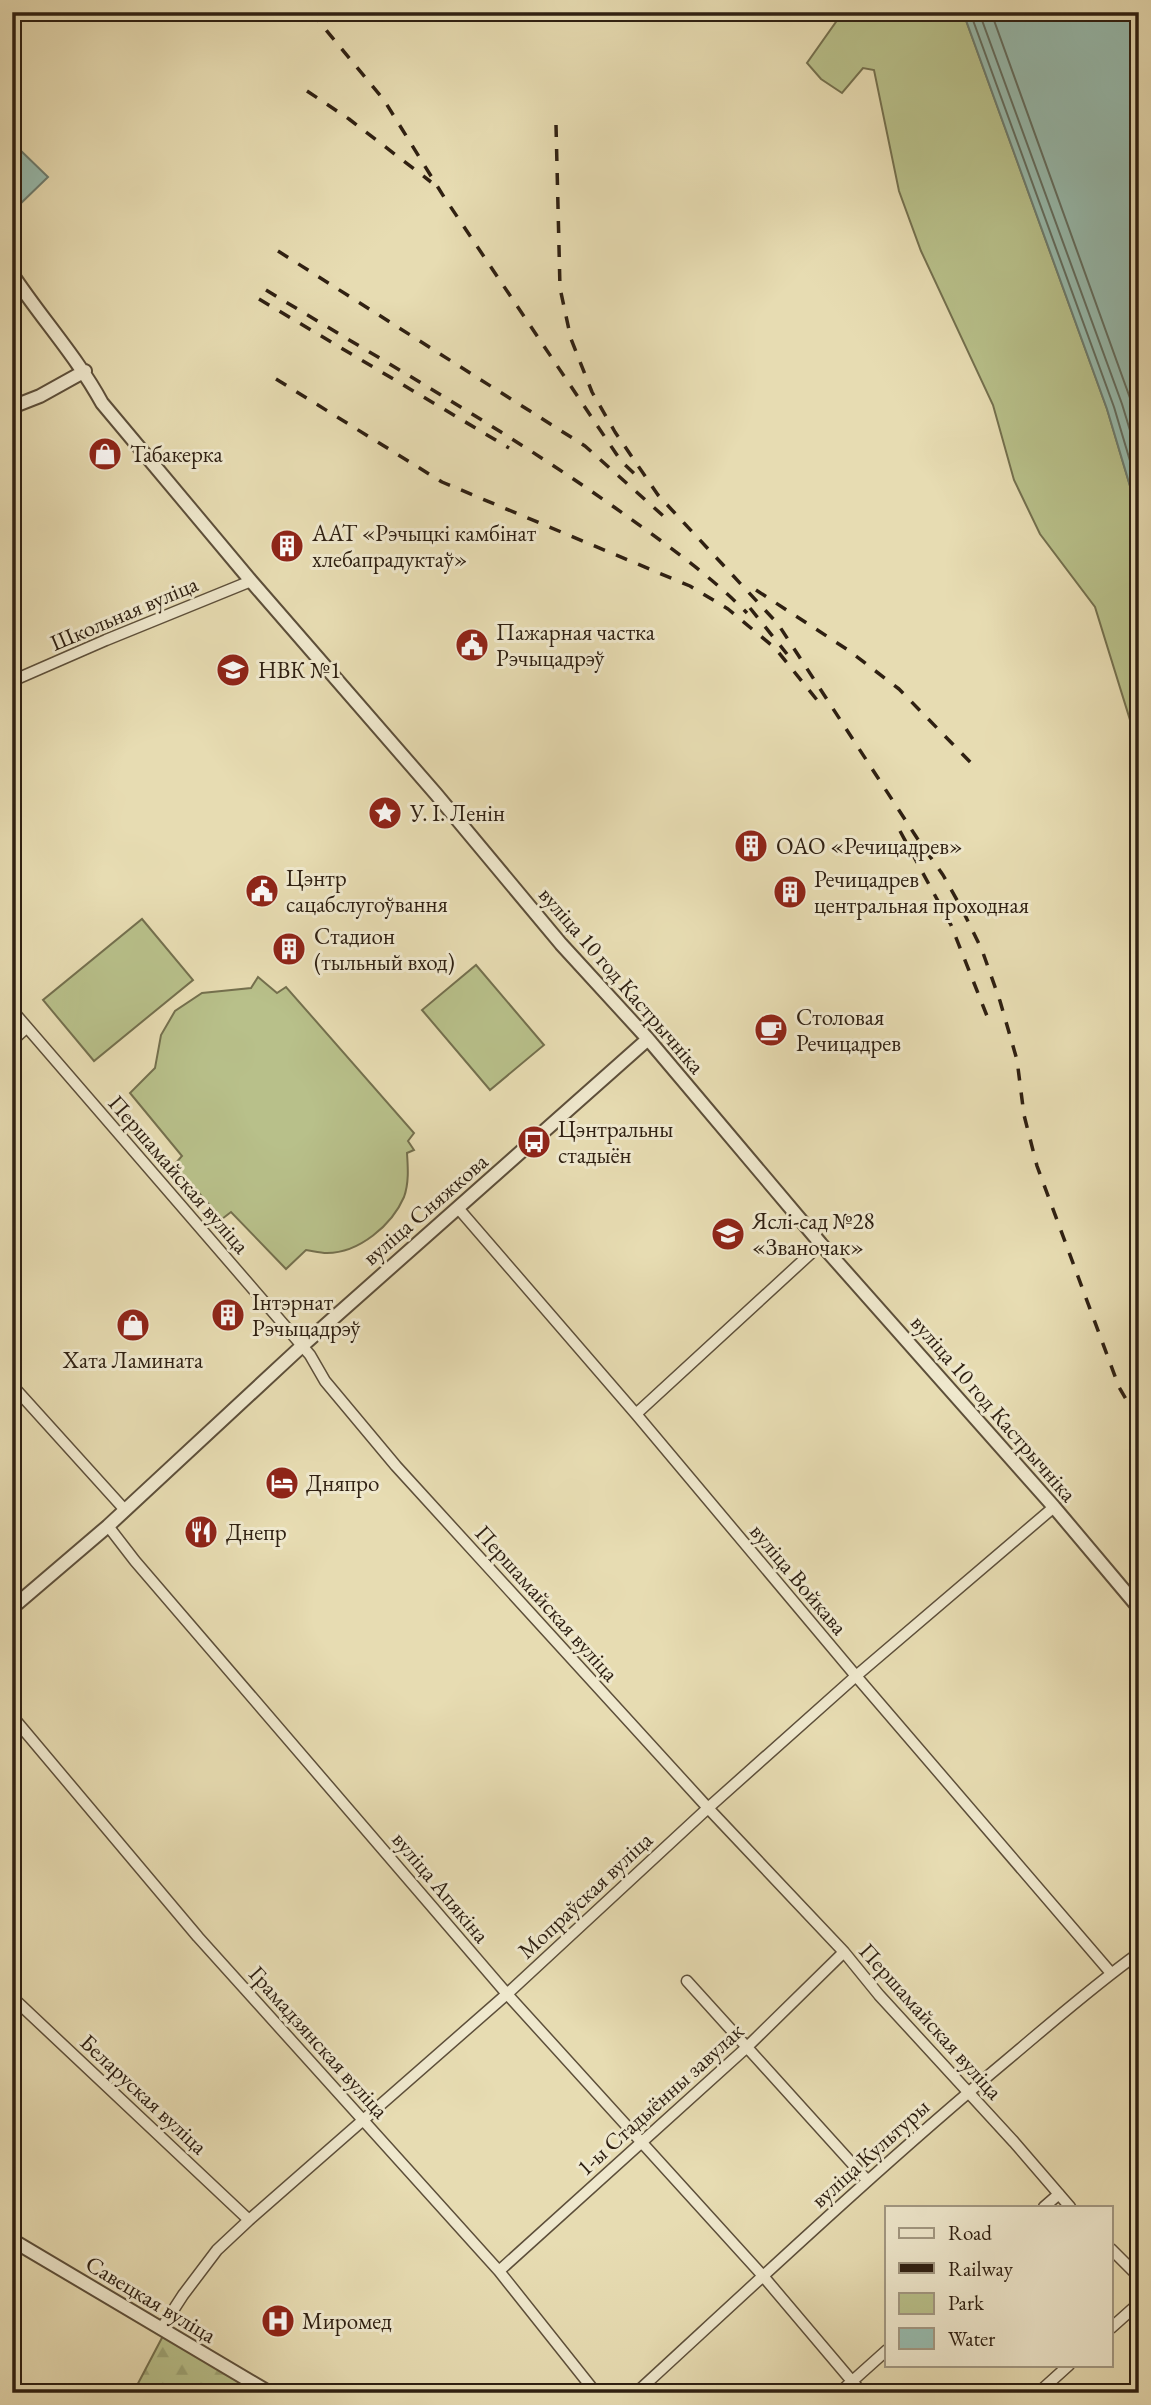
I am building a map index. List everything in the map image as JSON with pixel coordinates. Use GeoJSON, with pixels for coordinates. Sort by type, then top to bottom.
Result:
{"type":"FeatureCollection","features":[{"type":"Feature","properties":{"kind":"street","name":"вуліца 10 год Кастрычніка"},"geometry":{"type":"LineString","coordinates":[[12,274],[34,308],[85,371],[102,402],[118,423],[251,581],[436,794],[561,944],[648,1039],[821,1244],[1054,1507],[1139,1608]]}},
{"type":"Feature","properties":{"kind":"street"},"geometry":{"type":"LineString","coordinates":[[12,407],[40,396],[85,371]]}},
{"type":"Feature","properties":{"kind":"street","name":"Школьная вуліца"},"geometry":{"type":"LineString","coordinates":[[12,681],[251,581]]}},
{"type":"Feature","properties":{"kind":"street","name":"Першамайская вуліца"},"geometry":{"type":"LineString","coordinates":[[12,1010],[310,1355],[325,1381],[396,1466],[708,1808],[844,1952],[879,1995],[1069,2206]]}},
{"type":"Feature","properties":{"kind":"street"},"geometry":{"type":"LineString","coordinates":[[12,1041],[26,1028]]}},
{"type":"Feature","properties":{"kind":"street","name":"вуліца Сняжкова"},"geometry":{"type":"LineString","coordinates":[[12,1608],[108,1526],[302,1346],[648,1039]]}},
{"type":"Feature","properties":{"kind":"street","name":"вуліца Войкава"},"geometry":{"type":"LineString","coordinates":[[458,1208],[636,1413],[856,1676],[1111,1973]]}},
{"type":"Feature","properties":{"kind":"street"},"geometry":{"type":"LineString","coordinates":[[636,1413],[821,1244]]}},
{"type":"Feature","properties":{"kind":"street"},"geometry":{"type":"LineString","coordinates":[[12,1385],[125,1510]]}},
{"type":"Feature","properties":{"kind":"street","name":"Мопраўская вуліца"},"geometry":{"type":"LineString","coordinates":[[161,2329],[217,2250],[249,2220],[506,1994],[856,1676],[1054,1507]]}},
{"type":"Feature","properties":{"kind":"street","name":"вуліца Апякіна"},"geometry":{"type":"LineString","coordinates":[[108,1526],[135,1561],[506,1994],[763,2276],[862,2393]]}},
{"type":"Feature","properties":{"kind":"street","name":"Грамадзянская вуліца"},"geometry":{"type":"LineString","coordinates":[[12,1716],[198,1937],[499,2271],[596,2393]]}},
{"type":"Feature","properties":{"kind":"street","name":"1-ы Стадыённы завулак"},"geometry":{"type":"LineString","coordinates":[[499,2271],[746,2048],[844,1952]]}},
{"type":"Feature","properties":{"kind":"street","name":"вуліца Культуры"},"geometry":{"type":"LineString","coordinates":[[636,2393],[867,2180],[968,2092],[1111,1973],[1139,1953]]}},
{"type":"Feature","properties":{"kind":"street"},"geometry":{"type":"LineString","coordinates":[[687,1981],[867,2180]]}},
{"type":"Feature","properties":{"kind":"street","name":"Беларуская вуліца"},"geometry":{"type":"LineString","coordinates":[[12,1997],[249,2220]]}},
{"type":"Feature","properties":{"kind":"street"},"geometry":{"type":"LineString","coordinates":[[1045,2206],[1059,2194]]}},
{"type":"Feature","properties":{"kind":"street","name":"Савецкая вуліца"},"geometry":{"type":"LineString","coordinates":[[12,2240],[270,2393]]}},
{"type":"Feature","properties":{"kind":"street"},"geometry":{"type":"LineString","coordinates":[[1112,2250],[1139,2277]]}},
{"type":"Feature","properties":{"kind":"street"},"geometry":{"type":"LineString","coordinates":[[1112,2327],[1139,2303]]}},
{"type":"Feature","properties":{"kind":"street"},"geometry":{"type":"LineString","coordinates":[[839,2393],[885,2352]]}},
{"type":"Feature","properties":{"kind":"street"},"geometry":{"type":"LineString","coordinates":[[1038,2393],[1068,2366]]}},
{"type":"Feature","properties":{"kind":"green space"},"geometry":{"type":"Polygon","coordinates":[[[843,12],[963,12],[1107,409],[1139,516],[1139,738],[1131,723],[1095,607],[1040,534],[1014,480],[993,405],[921,251],[899,191],[874,70],[863,68],[842,93],[821,79],[807,63],[843,12]]]}},
{"type":"Feature","properties":{"kind":"green space"},"geometry":{"type":"Polygon","coordinates":[[[142,919],[193,980],[94,1061],[43,1000],[142,919]]]}},
{"type":"Feature","properties":{"kind":"green space"},"geometry":{"type":"Polygon","coordinates":[[[476,965],[544,1045],[490,1090],[422,1010],[476,965]]]}},
{"type":"Feature","properties":{"kind":"green space"},"geometry":{"type":"Polygon","coordinates":[[[258,977],[277,993],[286,987],[414,1133],[408,1141],[414,1150],[407,1153],[408,1170],[404,1197],[383,1227],[362,1243],[339,1252],[306,1250],[286,1269],[231,1212],[222,1219],[174,1165],[182,1156],[130,1093],[155,1068],[161,1035],[175,1011],[202,993],[251,988],[258,977]]]}},
{"type":"Feature","properties":{"kind":"green space"},"geometry":{"type":"Polygon","coordinates":[[[164,2334],[265,2393],[133,2393],[164,2334]]]}},
{"type":"Feature","properties":{"kind":"water"},"geometry":{"type":"Polygon","coordinates":[[[963,12],[1139,12],[1139,516],[1107,409],[963,12]]]}},
{"type":"Feature","properties":{"kind":"water"},"geometry":{"type":"Polygon","coordinates":[[[17,147],[48,177],[17,207],[12,202],[12,152],[17,147]]]}},
{"type":"Feature","properties":{"kind":"railway"},"geometry":{"type":"LineString","coordinates":[[311,12],[384,100],[444,197],[621,461],[640,479]]}},
{"type":"Feature","properties":{"kind":"railway"},"geometry":{"type":"LineString","coordinates":[[307,91],[349,119],[431,182]]}},
{"type":"Feature","properties":{"kind":"railway"},"geometry":{"type":"LineString","coordinates":[[556,125],[560,288],[571,339],[592,392],[615,432],[658,495],[778,624],[943,875],[962,909],[982,950],[1000,1001],[1017,1060],[1024,1115],[1037,1166],[1119,1387],[1139,1422]]}},
{"type":"Feature","properties":{"kind":"railway"},"geometry":{"type":"LineString","coordinates":[[278,251],[585,446],[669,521]]}},
{"type":"Feature","properties":{"kind":"railway"},"geometry":{"type":"LineString","coordinates":[[266,290],[572,478],[683,557],[747,613]]}},
{"type":"Feature","properties":{"kind":"railway"},"geometry":{"type":"LineString","coordinates":[[259,299],[509,448]]}},
{"type":"Feature","properties":{"kind":"railway"},"geometry":{"type":"LineString","coordinates":[[276,379],[442,482],[690,586],[728,609],[775,648],[817,700]]}},
{"type":"Feature","properties":{"kind":"railway"},"geometry":{"type":"LineString","coordinates":[[756,590],[848,650],[899,689],[975,767]]}},
{"type":"Feature","properties":{"kind":"railway"},"geometry":{"type":"LineString","coordinates":[[750,608],[787,654]]}},
{"type":"Feature","properties":{"kind":"railway"},"geometry":{"type":"LineString","coordinates":[[900,831],[951,925],[991,1026]]}},
{"type":"Feature","properties":{"kind":"place","name":"Табакерка"},"geometry":{"type":"Point","coordinates":[105,454]}},
{"type":"Feature","properties":{"kind":"place","name":"ААТ «Рэчыцкі камбінат хлебапрадуктаў»"},"geometry":{"type":"Point","coordinates":[287,546]}},
{"type":"Feature","properties":{"kind":"place","name":"Пажарная частка Рэчыцадрэў"},"geometry":{"type":"Point","coordinates":[472,645]}},
{"type":"Feature","properties":{"kind":"place","name":"НВК №1"},"geometry":{"type":"Point","coordinates":[233,670]}},
{"type":"Feature","properties":{"kind":"place","name":"У. І. Ленін"},"geometry":{"type":"Point","coordinates":[385,813]}},
{"type":"Feature","properties":{"kind":"place","name":"ОАО «Речицадрев»"},"geometry":{"type":"Point","coordinates":[751,846]}},
{"type":"Feature","properties":{"kind":"place","name":"Цэнтр сацабслугоўвання"},"geometry":{"type":"Point","coordinates":[262,891]}},
{"type":"Feature","properties":{"kind":"place","name":"Речицадрев центральная проходная"},"geometry":{"type":"Point","coordinates":[790,892]}},
{"type":"Feature","properties":{"kind":"place","name":"Стадион (тыльный вход)"},"geometry":{"type":"Point","coordinates":[289,949]}},
{"type":"Feature","properties":{"kind":"place","name":"Столовая Речицадрев"},"geometry":{"type":"Point","coordinates":[771,1030]}},
{"type":"Feature","properties":{"kind":"place","name":"Цэнтральны стадыён"},"geometry":{"type":"Point","coordinates":[534,1142]}},
{"type":"Feature","properties":{"kind":"place","name":"Яслі-сад №28 «Званочак»"},"geometry":{"type":"Point","coordinates":[728,1234]}},
{"type":"Feature","properties":{"kind":"place","name":"Інтэрнат Рэчыцадрэў"},"geometry":{"type":"Point","coordinates":[228,1315]}},
{"type":"Feature","properties":{"kind":"place","name":"Хата Ламината"},"geometry":{"type":"Point","coordinates":[133,1325]}},
{"type":"Feature","properties":{"kind":"place","name":"Дняпро"},"geometry":{"type":"Point","coordinates":[282,1483]}},
{"type":"Feature","properties":{"kind":"place","name":"Днепр"},"geometry":{"type":"Point","coordinates":[201,1532]}},
{"type":"Feature","properties":{"kind":"place","name":"Миромед"},"geometry":{"type":"Point","coordinates":[278,2321]}}]}
